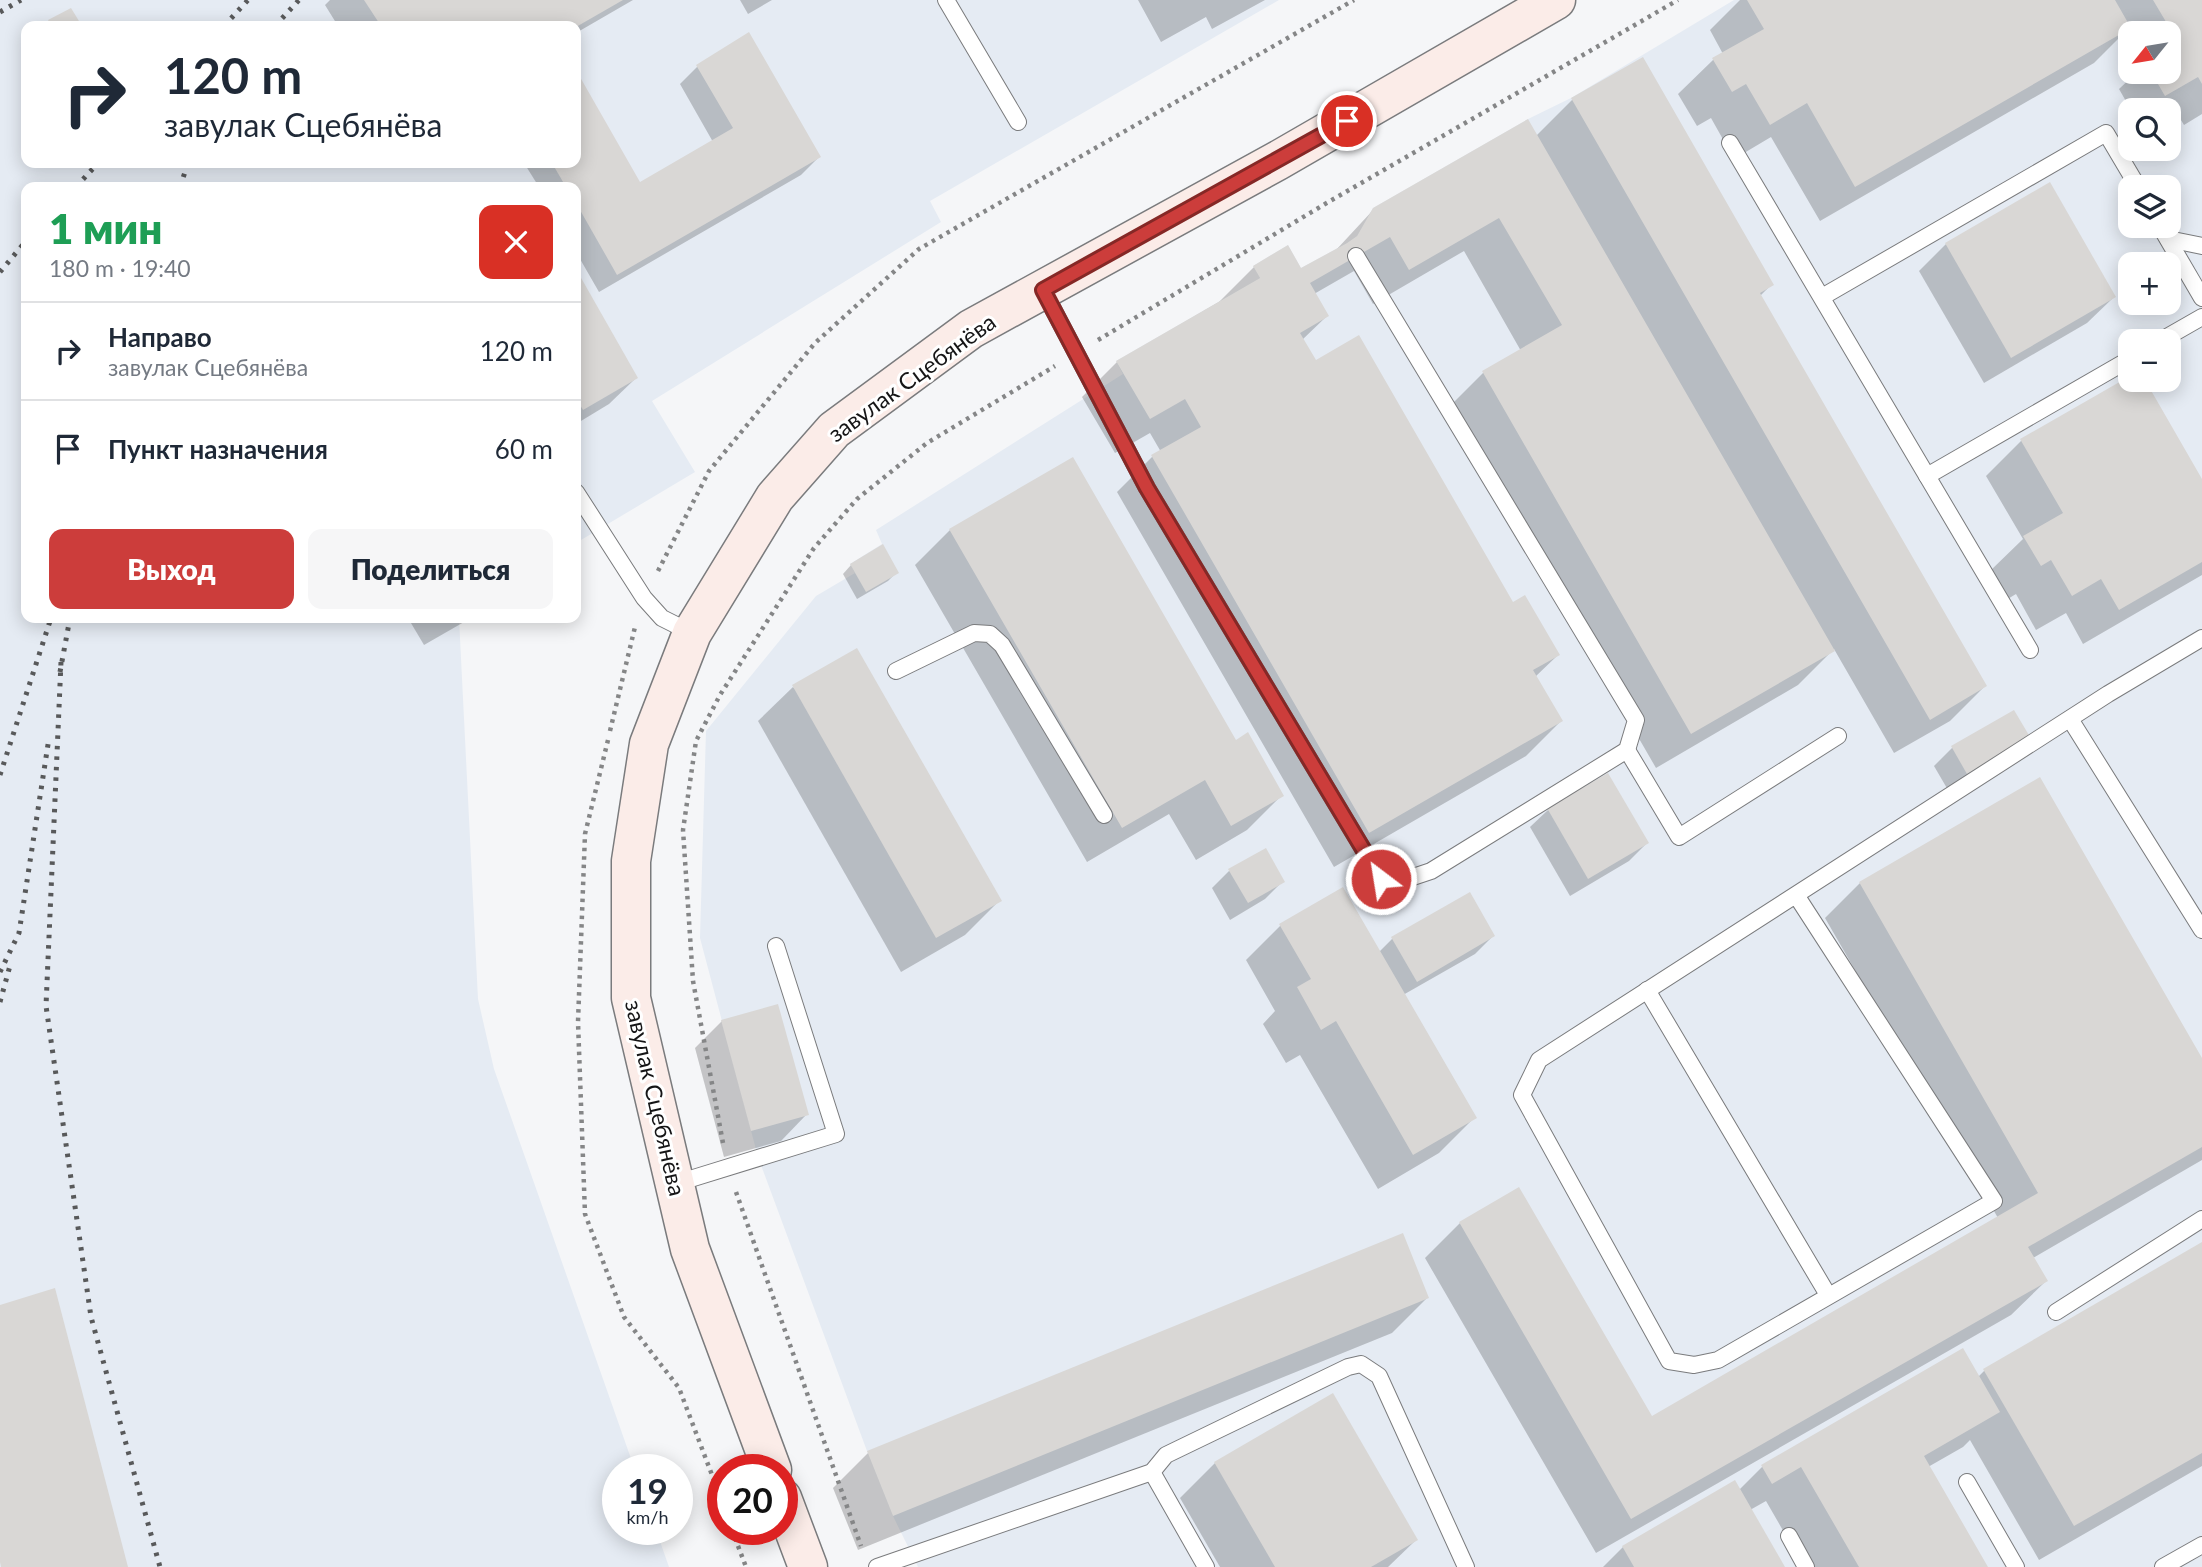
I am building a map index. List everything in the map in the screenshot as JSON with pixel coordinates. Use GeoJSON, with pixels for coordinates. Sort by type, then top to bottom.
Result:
{"type":"FeatureCollection","features":[{"type":"Feature","properties":{"kind":"street","name":"завулак Сцебянёва"},"geometry":{"type":"LineString","coordinates":[[766,1454],[690,1249],[631,998],[631,861],[649,744],[692,633],[775,497],[834,430],[971,329],[1277,161],[1556,0]]}},
{"type":"Feature","properties":{"kind":"street"},"geometry":{"type":"LineString","coordinates":[[798,1540],[808,1567]]}},
{"type":"Feature","properties":{"kind":"lane"},"geometry":{"type":"LineString","coordinates":[[946,0],[1018,122]]}},
{"type":"Feature","properties":{"kind":"lane"},"geometry":{"type":"LineString","coordinates":[[1822,297],[2106,133],[2131,175]]}},
{"type":"Feature","properties":{"kind":"lane"},"geometry":{"type":"LineString","coordinates":[[1730,143],[2029,650]]}},
{"type":"Feature","properties":{"kind":"lane"},"geometry":{"type":"LineString","coordinates":[[2167,238],[2202,298]]}},
{"type":"Feature","properties":{"kind":"lane"},"geometry":{"type":"LineString","coordinates":[[2179,238],[2202,246]]}},
{"type":"Feature","properties":{"kind":"lane"},"geometry":{"type":"LineString","coordinates":[[1043,290],[1147,488],[1381,879],[1407,879],[1431,871],[1627,750],[1636,720],[1356,256]]}},
{"type":"Feature","properties":{"kind":"lane"},"geometry":{"type":"LineString","coordinates":[[2181,329],[2202,317]]}},
{"type":"Feature","properties":{"kind":"lane"},"geometry":{"type":"LineString","coordinates":[[1927,476],[2118,366]]}},
{"type":"Feature","properties":{"kind":"lane"},"geometry":{"type":"LineString","coordinates":[[581,500],[644,598],[662,618],[692,633]]}},
{"type":"Feature","properties":{"kind":"lane"},"geometry":{"type":"LineString","coordinates":[[896,671],[974,634],[990,634],[1002,645],[1104,815]]}},
{"type":"Feature","properties":{"kind":"lane"},"geometry":{"type":"LineString","coordinates":[[1796,895],[1994,1201],[1718,1360],[1694,1365],[1669,1361],[1522,1095],[1539,1060],[2070,719],[2202,638]]}},
{"type":"Feature","properties":{"kind":"lane"},"geometry":{"type":"LineString","coordinates":[[2070,719],[2202,930]]}},
{"type":"Feature","properties":{"kind":"lane"},"geometry":{"type":"LineString","coordinates":[[1627,750],[1679,837],[1838,736]]}},
{"type":"Feature","properties":{"kind":"lane"},"geometry":{"type":"LineString","coordinates":[[674,1184],[836,1134],[776,946]]}},
{"type":"Feature","properties":{"kind":"lane"},"geometry":{"type":"LineString","coordinates":[[1647,990],[1828,1295]]}},
{"type":"Feature","properties":{"kind":"lane"},"geometry":{"type":"LineString","coordinates":[[2056,1312],[2202,1219]]}},
{"type":"Feature","properties":{"kind":"lane"},"geometry":{"type":"LineString","coordinates":[[877,1567],[1152,1472],[1166,1455],[1348,1367],[1361,1364],[1379,1376],[1466,1567]]}},
{"type":"Feature","properties":{"kind":"lane"},"geometry":{"type":"LineString","coordinates":[[1152,1472],[1206,1567]]}},
{"type":"Feature","properties":{"kind":"lane"},"geometry":{"type":"LineString","coordinates":[[1967,1482],[2016,1567]]}},
{"type":"Feature","properties":{"kind":"lane"},"geometry":{"type":"LineString","coordinates":[[1789,1536],[1806,1567]]}},
{"type":"Feature","properties":{"kind":"lane"},"geometry":{"type":"LineString","coordinates":[[2163,1567],[2202,1545]]}},
{"type":"Feature","properties":{"kind":"path"},"geometry":{"type":"LineString","coordinates":[[707,1462],[679,1388],[624,1317],[585,1214],[579,1021],[585,834],[644,598],[709,471],[815,343],[919,248],[1354,0]]}},
{"type":"Feature","properties":{"kind":"path"},"geometry":{"type":"LineString","coordinates":[[864,1554],[727,1167],[693,982],[683,830],[696,741],[720,695],[814,548],[857,499],[927,443],[1325,204],[1678,0]]}},
{"type":"Feature","properties":{"kind":"path"},"geometry":{"type":"LineString","coordinates":[[738,1545],[746,1567]]}},
{"type":"Feature","properties":{"kind":"shaded area"},"geometry":{"type":"Polygon","coordinates":[[[0,0],[1279,0],[930,201],[941,222],[652,401],[695,472],[581,540],[581,182],[21,182],[21,623],[459,623],[478,999],[494,1069],[629,1454],[602,1454],[602,1545],[661,1545],[669,1567],[0,1567],[0,0]]]}},
{"type":"Feature","properties":{"kind":"shaded area"},"geometry":{"type":"Polygon","coordinates":[[[1734,0],[2202,0],[2202,1567],[918,1567],[893,1516],[758,1157],[700,938],[706,731],[816,596],[855,573],[850,564],[882,544],[876,530],[1123,374],[1116,361],[1260,278],[1253,266],[1288,245],[1301,268],[1357,236],[1373,208],[1528,119],[1571,98],[1734,0]]]}},
{"type":"Feature","properties":{"kind":"building"},"geometry":{"type":"Polygon","coordinates":[[[364,0],[623,0],[581,24],[581,21],[378,21],[364,0]]]}},
{"type":"Feature","properties":{"kind":"building"},"geometry":{"type":"Polygon","coordinates":[[[1747,0],[2115,0],[2127,21],[2118,21],[2118,35],[1855,187],[1807,103],[1770,125],[1746,84],[1732,92],[1712,58],[1764,29],[1747,0]]]}},
{"type":"Feature","properties":{"kind":"building"},"geometry":{"type":"Polygon","coordinates":[[[2153,0],[2202,0],[2202,84],[2198,77],[2165,96],[2158,84],[2181,84],[2181,21],[2166,21],[2153,0]]]}},
{"type":"Feature","properties":{"kind":"building"},"geometry":{"type":"Polygon","coordinates":[[[71,8],[79,21],[48,21],[71,8]]]}},
{"type":"Feature","properties":{"kind":"building"},"geometry":{"type":"Polygon","coordinates":[[[749,32],[821,157],[617,275],[581,212],[581,182],[563,182],[555,168],[581,168],[581,79],[640,182],[733,128],[696,65],[749,32]]]}},
{"type":"Feature","properties":{"kind":"building"},"geometry":{"type":"Polygon","coordinates":[[[1643,57],[1774,285],[1760,293],[1987,686],[1930,720],[1571,98],[1643,57]]]}},
{"type":"Feature","properties":{"kind":"building"},"geometry":{"type":"Polygon","coordinates":[[[1528,119],[1835,651],[1691,734],[1482,371],[1562,325],[1499,218],[1409,270],[1390,237],[1310,283],[1329,316],[1300,333],[1316,360],[1359,335],[1513,602],[1525,595],[1560,655],[1533,670],[1563,721],[1369,833],[1151,455],[1201,427],[1185,399],[1150,419],[1116,361],[1260,278],[1253,266],[1288,245],[1301,268],[1347,243],[1357,236],[1373,208],[1528,119]]]}},
{"type":"Feature","properties":{"kind":"building"},"geometry":{"type":"Polygon","coordinates":[[[2050,182],[2116,297],[2011,358],[1945,243],[2050,182]]]}},
{"type":"Feature","properties":{"kind":"building"},"geometry":{"type":"Polygon","coordinates":[[[581,278],[638,378],[583,410],[581,407],[581,278]]]}},
{"type":"Feature","properties":{"kind":"building"},"geometry":{"type":"Polygon","coordinates":[[[2118,383],[2118,392],[2152,392],[2202,479],[2202,562],[2119,610],[2101,579],[2072,596],[2051,560],[2041,566],[2023,536],[2063,513],[2020,439],[2118,383]]]}},
{"type":"Feature","properties":{"kind":"building"},"geometry":{"type":"Polygon","coordinates":[[[1073,457],[1236,740],[1248,732],[1284,796],[1231,826],[1205,780],[1122,828],[949,529],[1073,457]]]}},
{"type":"Feature","properties":{"kind":"building"},"geometry":{"type":"Polygon","coordinates":[[[883,544],[899,573],[866,592],[850,564],[883,544]]]}},
{"type":"Feature","properties":{"kind":"building"},"geometry":{"type":"Polygon","coordinates":[[[857,648],[1002,901],[936,938],[792,685],[857,648]]]}},
{"type":"Feature","properties":{"kind":"building"},"geometry":{"type":"Polygon","coordinates":[[[2014,710],[2030,737],[1967,774],[1951,746],[2014,710]]]}},
{"type":"Feature","properties":{"kind":"building"},"geometry":{"type":"Polygon","coordinates":[[[1608,773],[1649,843],[1588,879],[1547,808],[1608,773]]]}},
{"type":"Feature","properties":{"kind":"building"},"geometry":{"type":"Polygon","coordinates":[[[2040,777],[2202,1058],[2202,1147],[2028,1247],[2048,1281],[1631,1519],[1459,1222],[1519,1187],[1652,1416],[2038,1193],[1859,882],[2040,777]]]}},
{"type":"Feature","properties":{"kind":"building"},"geometry":{"type":"Polygon","coordinates":[[[1266,848],[1285,882],[1248,903],[1228,869],[1266,848]]]}},
{"type":"Feature","properties":{"kind":"building"},"geometry":{"type":"Polygon","coordinates":[[[1343,887],[1477,1118],[1413,1155],[1336,1021],[1321,1030],[1297,987],[1311,979],[1279,924],[1343,887]]]}},
{"type":"Feature","properties":{"kind":"building"},"geometry":{"type":"Polygon","coordinates":[[[1470,892],[1495,936],[1417,982],[1391,937],[1470,892]]]}},
{"type":"Feature","properties":{"kind":"building"},"geometry":{"type":"Polygon","coordinates":[[[778,1004],[809,1115],[751,1131],[721,1020],[778,1004]]]}},
{"type":"Feature","properties":{"kind":"building"},"geometry":{"type":"Polygon","coordinates":[[[1403,1233],[1429,1298],[893,1516],[867,1451],[1403,1233]]]}},
{"type":"Feature","properties":{"kind":"building"},"geometry":{"type":"Polygon","coordinates":[[[2202,1242],[2202,1453],[2074,1526],[1983,1369],[2202,1242]]]}},
{"type":"Feature","properties":{"kind":"building"},"geometry":{"type":"Polygon","coordinates":[[[55,1288],[128,1567],[1,1567],[0,1305],[55,1288]]]}},
{"type":"Feature","properties":{"kind":"building"},"geometry":{"type":"Polygon","coordinates":[[[1963,1348],[2000,1412],[1924,1456],[1988,1567],[1859,1567],[1801,1467],[1772,1484],[1761,1465],[1963,1348]]]}},
{"type":"Feature","properties":{"kind":"building"},"geometry":{"type":"Polygon","coordinates":[[[1333,1393],[1418,1540],[1371,1567],[1275,1567],[1214,1462],[1333,1393]]]}},
{"type":"Feature","properties":{"kind":"building"},"geometry":{"type":"Polygon","coordinates":[[[1735,1480],[1785,1567],[1634,1567],[1622,1546],[1735,1480]]]}},
{"type":"Feature","properties":{"kind":"railway"},"geometry":{"type":"LineString","coordinates":[[0,12],[21,0]]}},
{"type":"Feature","properties":{"kind":"railway"},"geometry":{"type":"LineString","coordinates":[[229,21],[248,0]]}},
{"type":"Feature","properties":{"kind":"railway"},"geometry":{"type":"LineString","coordinates":[[280,21],[299,0]]}},
{"type":"Feature","properties":{"kind":"railway"},"geometry":{"type":"LineString","coordinates":[[81,182],[93,168]]}},
{"type":"Feature","properties":{"kind":"railway"},"geometry":{"type":"LineString","coordinates":[[182,182],[186,168]]}},
{"type":"Feature","properties":{"kind":"railway"},"geometry":{"type":"LineString","coordinates":[[0,272],[21,247]]}},
{"type":"Feature","properties":{"kind":"railway"},"geometry":{"type":"LineString","coordinates":[[0,775],[49,623]]}},
{"type":"Feature","properties":{"kind":"railway"},"geometry":{"type":"LineString","coordinates":[[60,672],[69,623]]}},
{"type":"Feature","properties":{"kind":"railway"},"geometry":{"type":"LineString","coordinates":[[61,662],[46,1006],[91,1317],[160,1567]]}},
{"type":"Feature","properties":{"kind":"railway"},"geometry":{"type":"LineString","coordinates":[[0,972],[19,933],[49,738]]}},
{"type":"Feature","properties":{"kind":"railway"},"geometry":{"type":"LineString","coordinates":[[0,1002],[11,962]]}},
{"type":"Feature","properties":{"kind":"route"},"geometry":{"type":"LineString","coordinates":[[1347,121],[1043,290],[1147,488],[1381,879]]}}]}
